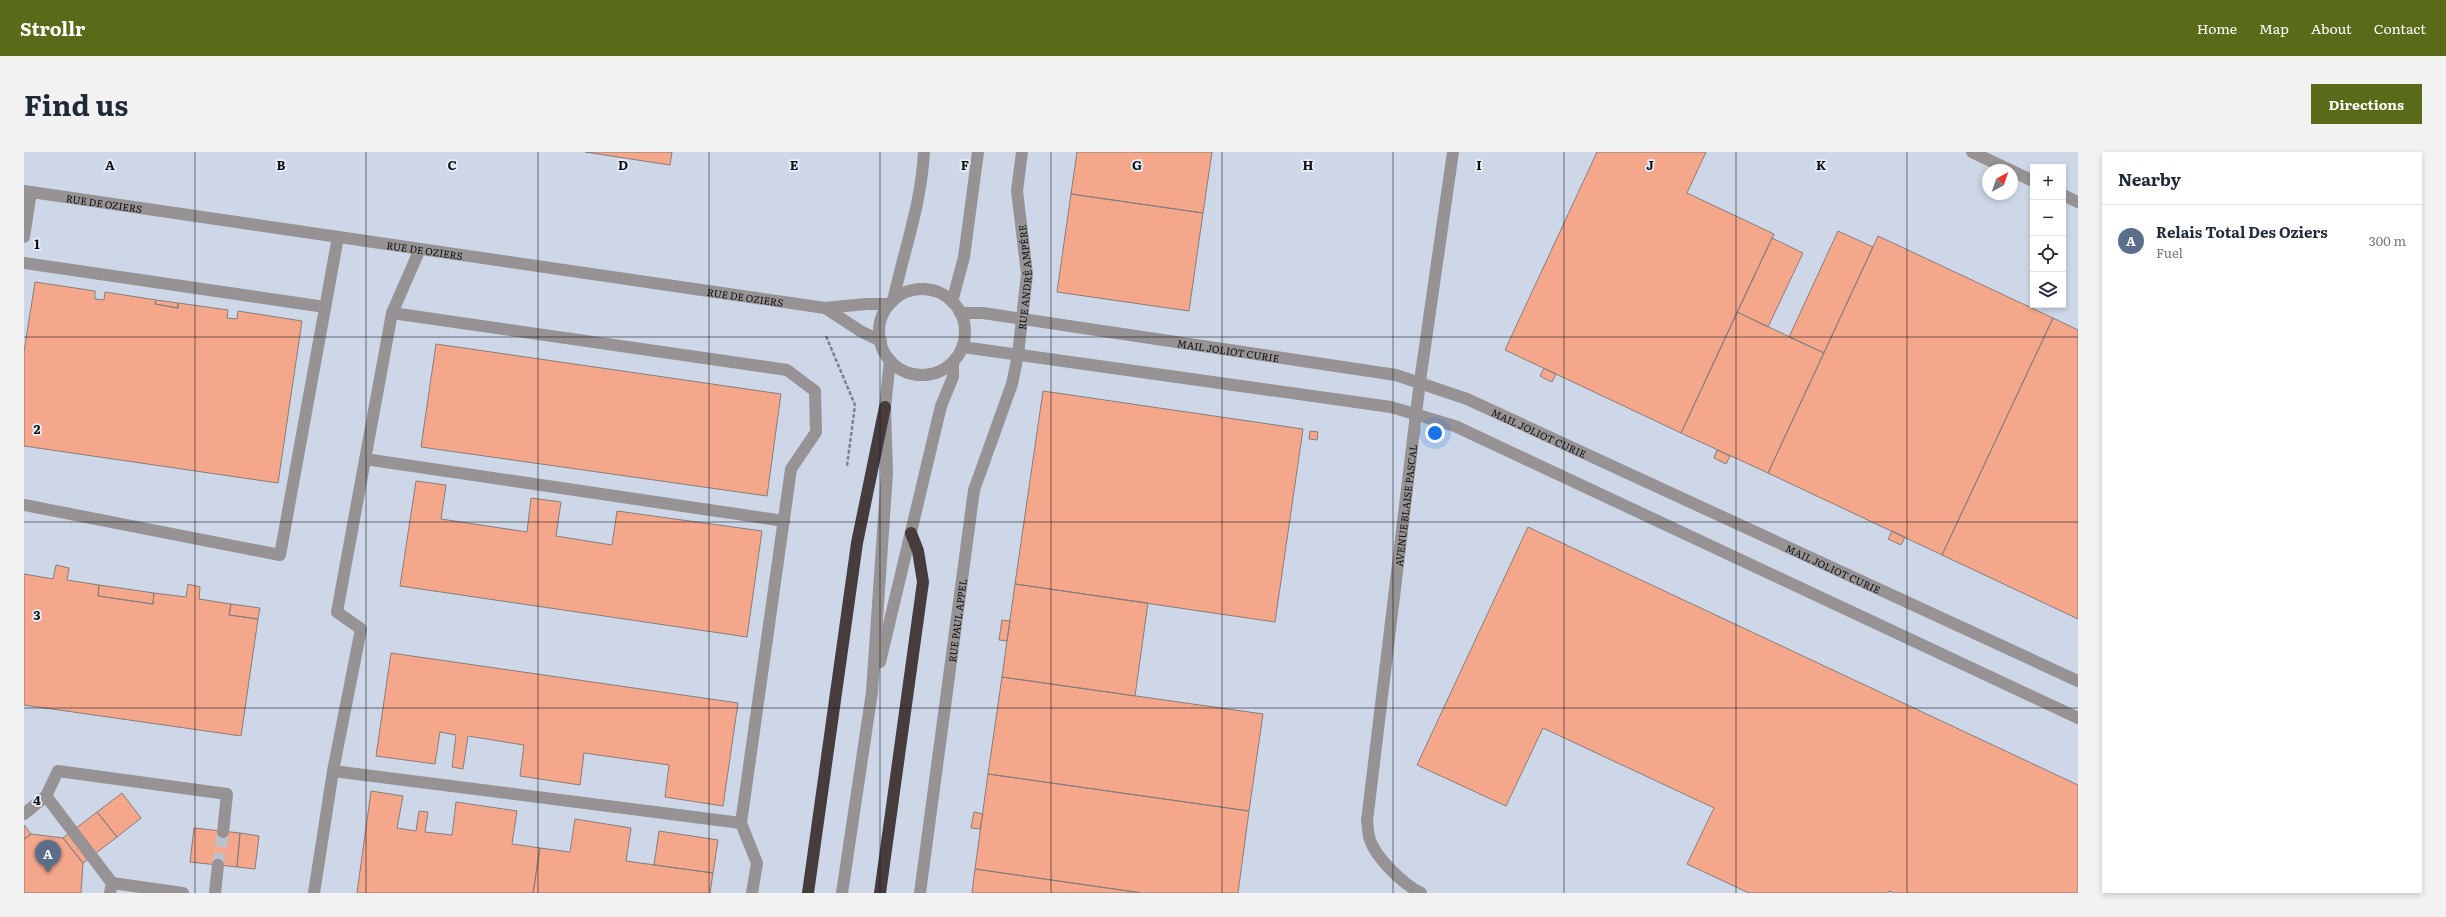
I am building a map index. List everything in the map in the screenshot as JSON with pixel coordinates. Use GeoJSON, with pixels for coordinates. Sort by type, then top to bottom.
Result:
{"type":"FeatureCollection","features":[{"type":"Feature","properties":{"kind":"highway"},"geometry":{"type":"LineString","coordinates":[[808,893],[857,543],[885,407]]}},
{"type":"Feature","properties":{"kind":"highway"},"geometry":{"type":"LineString","coordinates":[[880,893],[922,582],[918,551],[911,533]]}},
{"type":"Feature","properties":{"kind":"street"},"geometry":{"type":"LineString","coordinates":[[891,303],[907,292],[923,289],[934,291],[952,302],[960,313],[965,330],[963,347],[953,362],[942,370],[921,375],[901,369],[890,360],[881,341],[881,323],[891,303],[900,264],[918,208],[924,152]]}},
{"type":"Feature","properties":{"kind":"street"},"geometry":{"type":"LineString","coordinates":[[952,302],[964,257],[978,152]]}},
{"type":"Feature","properties":{"kind":"street","name":"RUE ANDRÉ AMPÉRE"},"geometry":{"type":"LineString","coordinates":[[1018,355],[1027,288],[1026,255],[1017,191],[1022,152]]}},
{"type":"Feature","properties":{"kind":"street","name":"AVENUE BLAISE PASCAL"},"geometry":{"type":"LineString","coordinates":[[1421,893],[1413,889],[1379,857],[1369,839],[1367,821],[1420,381],[1453,152]]}},
{"type":"Feature","properties":{"kind":"street"},"geometry":{"type":"LineString","coordinates":[[1972,152],[1998,164]]}},
{"type":"Feature","properties":{"kind":"street"},"geometry":{"type":"LineString","coordinates":[[2018,174],[2030,180]]}},
{"type":"Feature","properties":{"kind":"street"},"geometry":{"type":"LineString","coordinates":[[24,237],[28,191]]}},
{"type":"Feature","properties":{"kind":"street","name":"RUE DE OZIERS"},"geometry":{"type":"LineString","coordinates":[[28,191],[825,308],[891,303]]}},
{"type":"Feature","properties":{"kind":"street"},"geometry":{"type":"LineString","coordinates":[[2066,196],[2078,202]]}},
{"type":"Feature","properties":{"kind":"street"},"geometry":{"type":"LineString","coordinates":[[24,505],[280,556],[338,237]]}},
{"type":"Feature","properties":{"kind":"street"},"geometry":{"type":"LineString","coordinates":[[314,893],[333,771],[361,629],[337,612],[392,313],[420,249]]}},
{"type":"Feature","properties":{"kind":"street"},"geometry":{"type":"LineString","coordinates":[[24,263],[325,307]]}},
{"type":"Feature","properties":{"kind":"street","name":"RUE DE OZIERS"},"geometry":{"type":"LineString","coordinates":[[825,308],[862,332],[881,341]]}},
{"type":"Feature","properties":{"kind":"street"},"geometry":{"type":"LineString","coordinates":[[392,313],[787,370],[815,391],[816,432],[791,469],[741,823],[757,863],[752,893]]}},
{"type":"Feature","properties":{"kind":"street","name":"MAIL JOLIOT CURIE"},"geometry":{"type":"LineString","coordinates":[[960,313],[983,313],[1396,375],[1420,381],[1467,399],[2078,682]]}},
{"type":"Feature","properties":{"kind":"street"},"geometry":{"type":"LineString","coordinates":[[963,347],[1391,407],[1455,426],[2078,718]]}},
{"type":"Feature","properties":{"kind":"street","name":"RUE PAUL APPEL"},"geometry":{"type":"LineString","coordinates":[[920,893],[974,490],[1012,384],[1018,355]]}},
{"type":"Feature","properties":{"kind":"street"},"geometry":{"type":"LineString","coordinates":[[842,893],[872,692],[887,473],[885,407],[890,360]]}},
{"type":"Feature","properties":{"kind":"street"},"geometry":{"type":"LineString","coordinates":[[872,692],[941,406],[953,377],[953,362]]}},
{"type":"Feature","properties":{"kind":"street"},"geometry":{"type":"LineString","coordinates":[[365,458],[784,521]]}},
{"type":"Feature","properties":{"kind":"street"},"geometry":{"type":"LineString","coordinates":[[24,814],[46,796],[58,771],[227,794],[223,832]]}},
{"type":"Feature","properties":{"kind":"street"},"geometry":{"type":"LineString","coordinates":[[333,771],[741,823]]}},
{"type":"Feature","properties":{"kind":"street"},"geometry":{"type":"LineString","coordinates":[[46,796],[111,888],[183,893]]}},
{"type":"Feature","properties":{"kind":"street"},"geometry":{"type":"LineString","coordinates":[[215,893],[218,865]]}},
{"type":"Feature","properties":{"kind":"shaded area"},"geometry":{"type":"Polygon","coordinates":[[[24,152],[2078,152],[2078,893],[24,893],[24,152]]]}},
{"type":"Feature","properties":{"kind":"building"},"geometry":{"type":"Polygon","coordinates":[[[585,152],[672,152],[670,165],[585,152]]]}},
{"type":"Feature","properties":{"kind":"building"},"geometry":{"type":"Polygon","coordinates":[[[1077,152],[1212,152],[1203,213],[1071,194],[1077,152]]]}},
{"type":"Feature","properties":{"kind":"building"},"geometry":{"type":"Polygon","coordinates":[[[1597,152],[1706,152],[1687,193],[1774,234],[1681,433],[1505,350],[1597,152]]]}},
{"type":"Feature","properties":{"kind":"building"},"geometry":{"type":"Polygon","coordinates":[[[1071,194],[1203,213],[1189,311],[1057,292],[1071,194]]]}},
{"type":"Feature","properties":{"kind":"building"},"geometry":{"type":"Polygon","coordinates":[[[1838,231],[1873,247],[1824,353],[1789,337],[1838,231]]]}},
{"type":"Feature","properties":{"kind":"building"},"geometry":{"type":"Polygon","coordinates":[[[1878,236],[2053,318],[1942,555],[1768,473],[1878,236]]]}},
{"type":"Feature","properties":{"kind":"building"},"geometry":{"type":"Polygon","coordinates":[[[1772,238],[1803,253],[1768,327],[1737,312],[1772,238]]]}},
{"type":"Feature","properties":{"kind":"building"},"geometry":{"type":"Polygon","coordinates":[[[35,282],[95,291],[95,299],[104,300],[105,292],[156,300],[155,304],[178,308],[178,303],[228,310],[227,318],[237,319],[238,311],[302,321],[278,483],[24,446],[24,352],[35,282]]]}},
{"type":"Feature","properties":{"kind":"building"},"geometry":{"type":"Polygon","coordinates":[[[156,300],[178,303],[178,308],[155,304],[156,300]]]}},
{"type":"Feature","properties":{"kind":"building"},"geometry":{"type":"Polygon","coordinates":[[[1737,312],[1824,353],[1768,473],[1681,433],[1737,312]]]}},
{"type":"Feature","properties":{"kind":"building"},"geometry":{"type":"Polygon","coordinates":[[[2053,318],[2078,330],[2078,619],[1942,555],[2053,318]]]}},
{"type":"Feature","properties":{"kind":"building"},"geometry":{"type":"Polygon","coordinates":[[[436,344],[781,394],[767,496],[421,447],[436,344]]]}},
{"type":"Feature","properties":{"kind":"building"},"geometry":{"type":"Polygon","coordinates":[[[1544,368],[1556,374],[1552,382],[1540,376],[1544,368]]]}},
{"type":"Feature","properties":{"kind":"building"},"geometry":{"type":"Polygon","coordinates":[[[1043,391],[1303,429],[1275,622],[1015,584],[1043,391]]]}},
{"type":"Feature","properties":{"kind":"building"},"geometry":{"type":"Polygon","coordinates":[[[1310,431],[1318,432],[1317,440],[1309,439],[1310,431]]]}},
{"type":"Feature","properties":{"kind":"building"},"geometry":{"type":"Polygon","coordinates":[[[1717,450],[1730,456],[1726,464],[1714,458],[1717,450]]]}},
{"type":"Feature","properties":{"kind":"building"},"geometry":{"type":"Polygon","coordinates":[[[416,481],[446,485],[441,519],[527,532],[531,498],[561,502],[556,536],[612,545],[617,511],[762,531],[747,637],[400,586],[416,481]]]}},
{"type":"Feature","properties":{"kind":"building"},"geometry":{"type":"Polygon","coordinates":[[[1528,527],[2078,785],[2078,893],[1894,893],[1889,891],[1888,893],[1749,893],[1687,864],[1714,808],[1543,728],[1506,806],[1417,765],[1528,527]]]}},
{"type":"Feature","properties":{"kind":"building"},"geometry":{"type":"Polygon","coordinates":[[[1892,531],[1905,537],[1901,545],[1888,539],[1892,531]]]}},
{"type":"Feature","properties":{"kind":"building"},"geometry":{"type":"Polygon","coordinates":[[[56,565],[69,568],[67,580],[99,585],[98,596],[153,604],[154,593],[186,597],[188,584],[200,587],[199,599],[231,604],[229,615],[258,619],[241,736],[24,705],[24,574],[53,579],[56,565]]]}},
{"type":"Feature","properties":{"kind":"building"},"geometry":{"type":"Polygon","coordinates":[[[1015,584],[1148,603],[1135,696],[1002,677],[1015,584]]]}},
{"type":"Feature","properties":{"kind":"building"},"geometry":{"type":"Polygon","coordinates":[[[99,585],[154,593],[153,604],[98,596],[99,585]]]}},
{"type":"Feature","properties":{"kind":"building"},"geometry":{"type":"Polygon","coordinates":[[[231,604],[260,608],[258,619],[229,615],[231,604]]]}},
{"type":"Feature","properties":{"kind":"building"},"geometry":{"type":"Polygon","coordinates":[[[1002,620],[1010,621],[1007,641],[999,640],[1002,620]]]}},
{"type":"Feature","properties":{"kind":"building"},"geometry":{"type":"Polygon","coordinates":[[[391,653],[738,703],[723,806],[665,797],[669,765],[584,753],[580,785],[520,776],[524,745],[468,736],[463,769],[452,767],[456,735],[440,732],[435,764],[376,756],[391,653]]]}},
{"type":"Feature","properties":{"kind":"building"},"geometry":{"type":"Polygon","coordinates":[[[1002,677],[1263,714],[1249,811],[988,774],[1002,677]]]}},
{"type":"Feature","properties":{"kind":"building"},"geometry":{"type":"Polygon","coordinates":[[[988,774],[1249,811],[1238,893],[1142,893],[975,869],[988,774]]]}},
{"type":"Feature","properties":{"kind":"building"},"geometry":{"type":"Polygon","coordinates":[[[371,791],[403,796],[397,828],[416,831],[419,811],[428,812],[425,832],[452,835],[456,802],[517,811],[512,844],[540,848],[533,893],[357,893],[371,791]]]}},
{"type":"Feature","properties":{"kind":"building"},"geometry":{"type":"Polygon","coordinates":[[[122,793],[141,818],[117,837],[97,812],[122,793]]]}},
{"type":"Feature","properties":{"kind":"building"},"geometry":{"type":"Polygon","coordinates":[[[97,812],[117,837],[83,863],[63,838],[97,812]]]}},
{"type":"Feature","properties":{"kind":"building"},"geometry":{"type":"Polygon","coordinates":[[[974,812],[983,814],[980,829],[971,828],[974,812]]]}},
{"type":"Feature","properties":{"kind":"building"},"geometry":{"type":"Polygon","coordinates":[[[575,819],[631,828],[626,861],[713,873],[710,893],[533,893],[540,848],[570,852],[575,819]]]}},
{"type":"Feature","properties":{"kind":"building"},"geometry":{"type":"Polygon","coordinates":[[[24,825],[31,834],[24,839],[24,825]]]}},
{"type":"Feature","properties":{"kind":"building"},"geometry":{"type":"Polygon","coordinates":[[[194,828],[240,833],[237,867],[190,862],[194,828]]]}},
{"type":"Feature","properties":{"kind":"building"},"geometry":{"type":"Polygon","coordinates":[[[659,831],[718,840],[713,873],[654,865],[659,831]]]}},
{"type":"Feature","properties":{"kind":"building"},"geometry":{"type":"Polygon","coordinates":[[[240,833],[259,836],[255,869],[237,867],[240,833]]]}},
{"type":"Feature","properties":{"kind":"building"},"geometry":{"type":"Polygon","coordinates":[[[31,834],[63,838],[83,863],[81,893],[24,893],[24,839],[31,834]]]}},
{"type":"Feature","properties":{"kind":"building"},"geometry":{"type":"Polygon","coordinates":[[[975,869],[1142,893],[972,893],[975,869]]]}},
{"type":"Feature","properties":{"kind":"tunnel"},"geometry":{"type":"LineString","coordinates":[[218,865],[223,832]]}},
{"type":"Feature","properties":{"kind":"place","name":"Relais Total Des Oziers"},"geometry":{"type":"Point","coordinates":[48,873]}}]}
